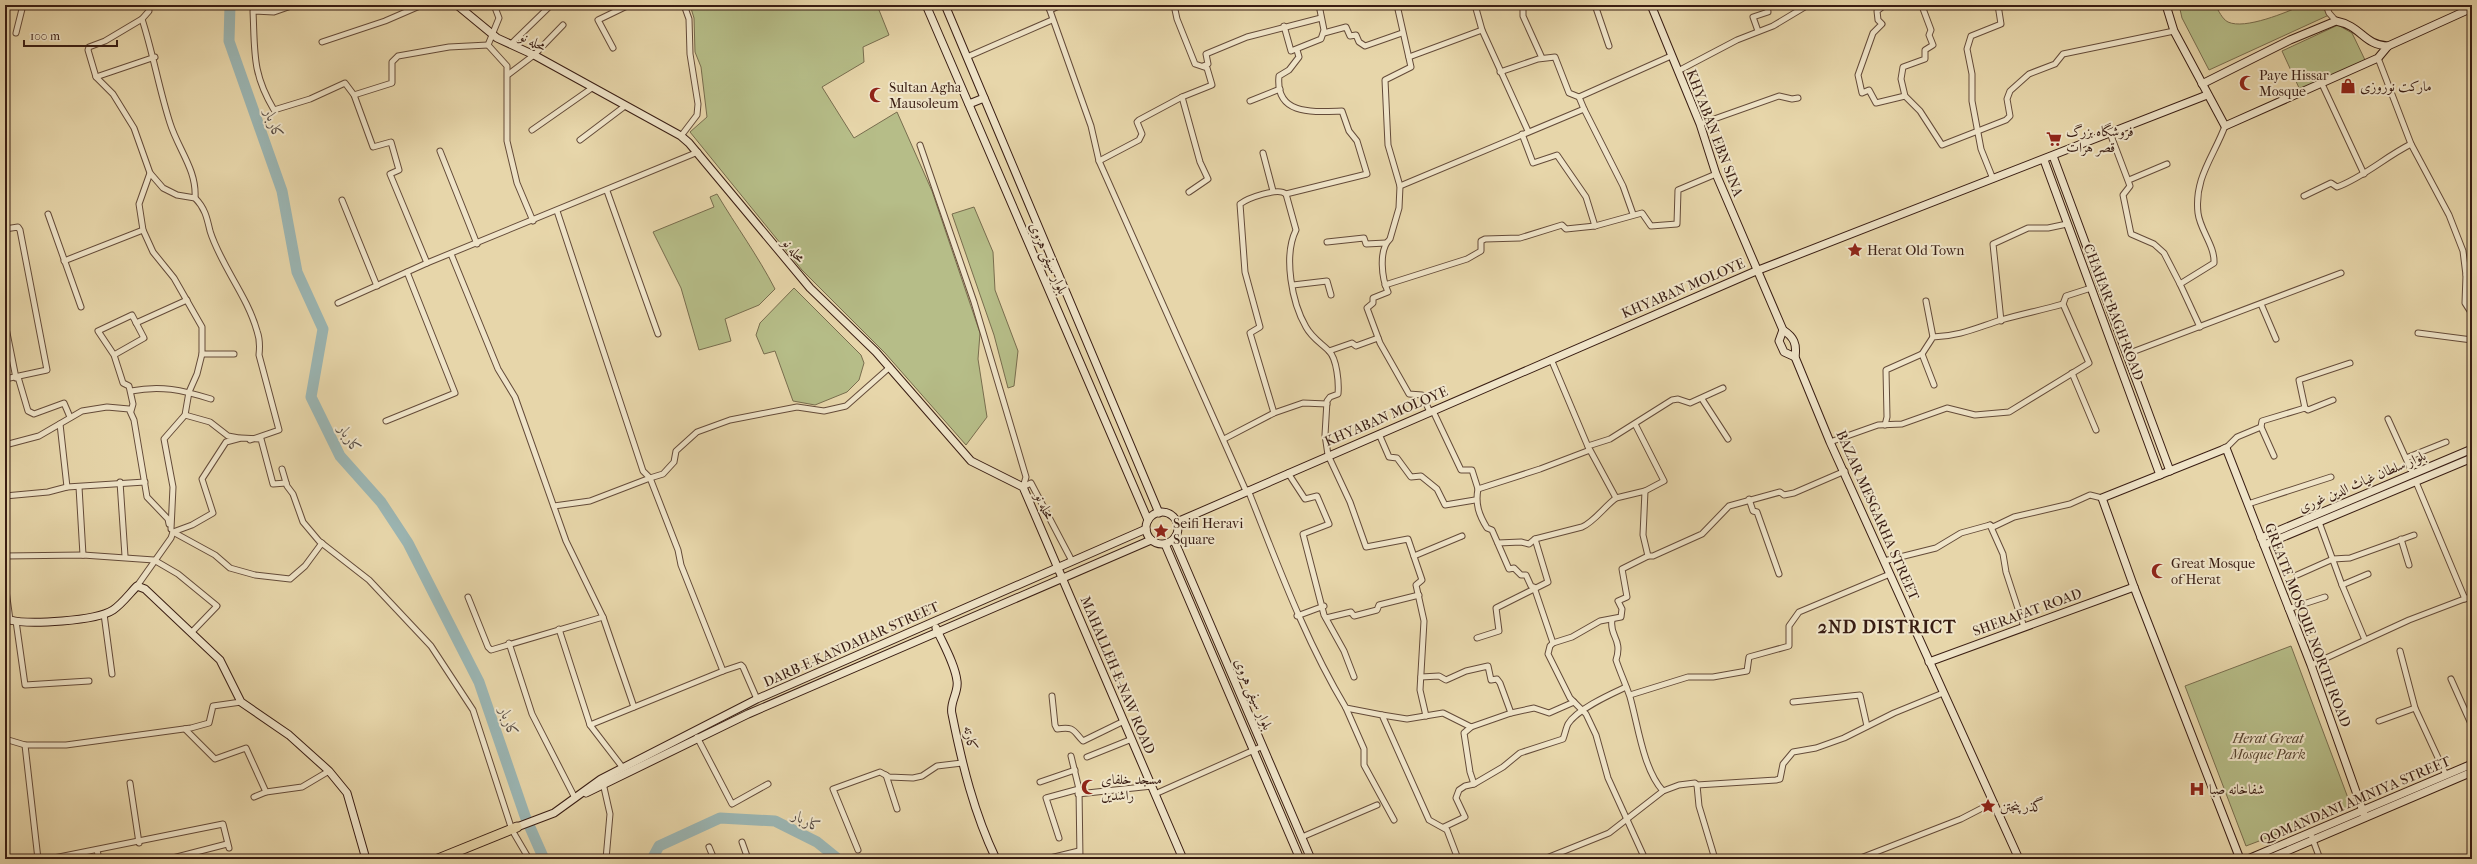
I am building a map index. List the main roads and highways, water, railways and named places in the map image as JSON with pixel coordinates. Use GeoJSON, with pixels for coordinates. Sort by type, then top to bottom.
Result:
{"type":"FeatureCollection","features":[{"type":"Feature","properties":{"kind":"highway"},"geometry":{"type":"LineString","coordinates":[[438,859],[515,828]]}},
{"type":"Feature","properties":{"kind":"waterway","name":"کاربار"},"geometry":{"type":"LineString","coordinates":[[230,5],[229,41],[282,191],[297,272],[323,329],[311,397],[340,456],[381,502],[408,543],[479,682],[525,816],[544,859]]}},
{"type":"Feature","properties":{"kind":"waterway","name":"کاربار"},"geometry":{"type":"LineString","coordinates":[[652,859],[659,846],[720,818],[775,821],[817,842],[838,859]]}},
{"type":"Feature","properties":{"kind":"place","name":"Paye Hissar Mosque"},"geometry":{"type":"Point","coordinates":[2247,83]}},
{"type":"Feature","properties":{"kind":"place","name":"مارکت نوروزی"},"geometry":{"type":"Point","coordinates":[2348,86]}},
{"type":"Feature","properties":{"kind":"place","name":"Sultan Agha Mausoleum"},"geometry":{"type":"Point","coordinates":[877,95]}},
{"type":"Feature","properties":{"kind":"place","name":"فروشگاه بزرگ قصر هرات"},"geometry":{"type":"Point","coordinates":[2054,139]}},
{"type":"Feature","properties":{"kind":"place","name":"Herat Old Town"},"geometry":{"type":"Point","coordinates":[1855,250]}},
{"type":"Feature","properties":{"kind":"place","name":"Seifi Heravi Square"},"geometry":{"type":"Point","coordinates":[1161,531]}},
{"type":"Feature","properties":{"kind":"place","name":"Great Mosque of Herat"},"geometry":{"type":"Point","coordinates":[2159,571]}},
{"type":"Feature","properties":{"kind":"place","name":"مسجد خلفای راشدین"},"geometry":{"type":"Point","coordinates":[1089,787]}},
{"type":"Feature","properties":{"kind":"place","name":"شفاخانه صبا"},"geometry":{"type":"Point","coordinates":[2197,789]}},
{"type":"Feature","properties":{"kind":"place","name":"گذر پنجتن"},"geometry":{"type":"Point","coordinates":[1988,806]}},
{"type":"Feature","properties":{"kind":"district","name":"2ND DISTRICT"},"geometry":{"type":"Point","coordinates":[1887,627]}},
{"type":"Feature","properties":{"kind":"park label","name":"Herat Great Mosque Park"},"geometry":{"type":"Point","coordinates":[2268,746]}}]}
